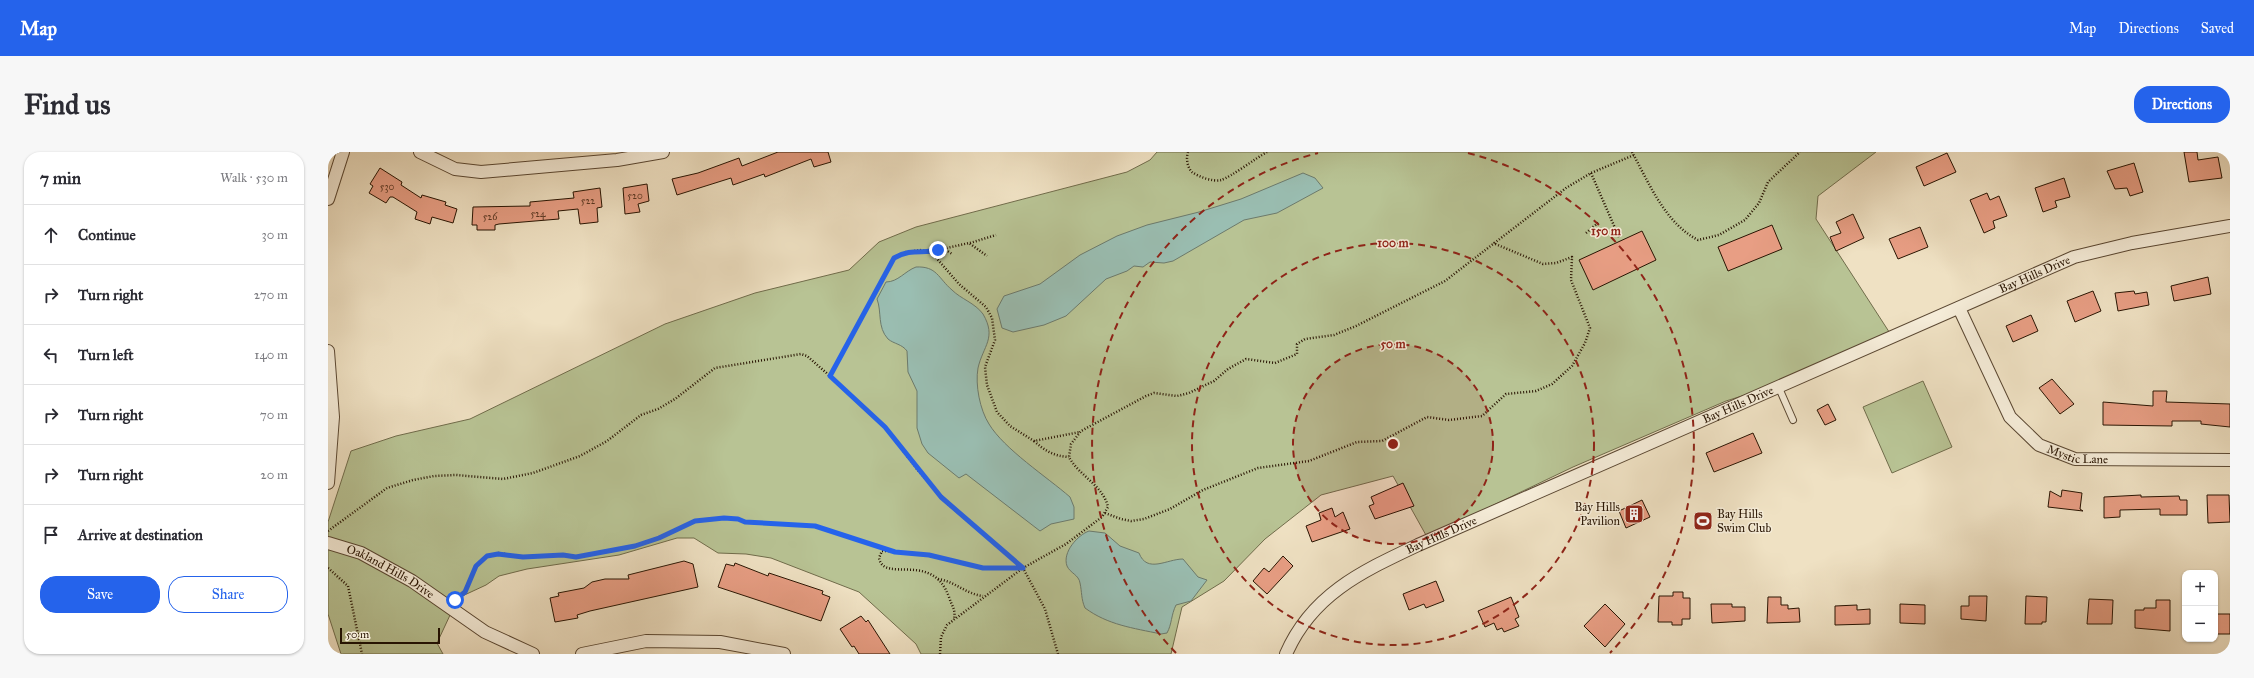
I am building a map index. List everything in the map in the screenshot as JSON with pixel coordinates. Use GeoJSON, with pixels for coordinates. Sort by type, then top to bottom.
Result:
{"type":"FeatureCollection","features":[{"type":"Feature","properties":{"kind":"street"},"geometry":{"type":"LineString","coordinates":[[328,199],[343,152]]}},
{"type":"Feature","properties":{"kind":"street"},"geometry":{"type":"LineString","coordinates":[[420,152],[455,169],[481,172],[617,160],[663,152]]}},
{"type":"Feature","properties":{"kind":"street","name":"Bay Hills Drive"},"geometry":{"type":"LineString","coordinates":[[1286,654],[1295,633],[1313,613],[1333,592],[1363,571],[1637,448],[1779,388],[2074,257],[2132,243],[2230,226]]}},
{"type":"Feature","properties":{"kind":"street","name":"Mystic Lane"},"geometry":{"type":"LineString","coordinates":[[1959,308],[2010,418],[2039,445],[2074,459],[2230,460]]}},
{"type":"Feature","properties":{"kind":"street"},"geometry":{"type":"LineString","coordinates":[[328,351],[333,417],[328,483]]}},
{"type":"Feature","properties":{"kind":"street","name":"Oakland Hills Drive"},"geometry":{"type":"LineString","coordinates":[[328,544],[361,553],[412,581],[450,610],[485,632],[533,654]]}},
{"type":"Feature","properties":{"kind":"street"},"geometry":{"type":"LineString","coordinates":[[582,654],[646,641],[720,642],[784,654]]}},
{"type":"Feature","properties":{"kind":"lane"},"geometry":{"type":"LineString","coordinates":[[1779,388],[1794,420]]}},
{"type":"Feature","properties":{"kind":"path"},"geometry":{"type":"LineString","coordinates":[[1188,152],[1187,160],[1190,170],[1197,175],[1212,180],[1222,180],[1267,152]]}},
{"type":"Feature","properties":{"kind":"path"},"geometry":{"type":"LineString","coordinates":[[1034,441],[1081,432],[1154,393],[1177,396],[1202,388],[1246,359],[1275,363],[1294,357],[1298,354],[1296,348],[1299,341],[1334,335],[1363,323],[1445,281],[1542,204],[1591,173],[1633,154],[1666,213],[1686,234],[1698,240],[1719,235],[1745,220],[1760,203],[1768,182],[1800,152]]}},
{"type":"Feature","properties":{"kind":"path"},"geometry":{"type":"LineString","coordinates":[[1591,173],[1619,237]]}},
{"type":"Feature","properties":{"kind":"path"},"geometry":{"type":"LineString","coordinates":[[1586,233],[1599,222]]}},
{"type":"Feature","properties":{"kind":"path"},"geometry":{"type":"LineString","coordinates":[[830,376],[894,258],[906,252],[922,250],[930,252],[996,235]]}},
{"type":"Feature","properties":{"kind":"path"},"geometry":{"type":"LineString","coordinates":[[969,243],[987,256]]}},
{"type":"Feature","properties":{"kind":"path"},"geometry":{"type":"LineString","coordinates":[[1105,513],[1131,521],[1144,519],[1170,509],[1203,490],[1258,468],[1319,459],[1357,442],[1382,441],[1427,416],[1449,420],[1482,416],[1506,394],[1536,391],[1552,384],[1572,366],[1585,343],[1590,328],[1571,280],[1572,257],[1550,264],[1536,263],[1493,243]]}},
{"type":"Feature","properties":{"kind":"path"},"geometry":{"type":"LineString","coordinates":[[942,248],[952,254]]}},
{"type":"Feature","properties":{"kind":"path"},"geometry":{"type":"LineString","coordinates":[[930,252],[959,284],[979,300],[989,312],[995,340],[985,366],[991,399],[997,412],[1010,426],[1048,452],[1060,457],[1069,457]]}},
{"type":"Feature","properties":{"kind":"path"},"geometry":{"type":"LineString","coordinates":[[328,531],[358,511],[378,493],[413,480],[456,475],[503,479],[533,473],[580,456],[606,441],[641,415],[658,409],[675,399],[714,368],[801,354],[807,356],[885,427],[917,469],[944,500],[1023,568],[1045,610],[1058,654]]}},
{"type":"Feature","properties":{"kind":"path"},"geometry":{"type":"LineString","coordinates":[[940,654],[943,630],[954,620],[983,596],[1023,568],[1066,544],[1105,513],[1108,507],[1106,498],[1076,468],[1069,457],[1071,444],[1081,432]]}},
{"type":"Feature","properties":{"kind":"path"},"geometry":{"type":"LineString","coordinates":[[450,610],[455,600],[465,592],[476,566],[487,556],[498,554],[529,557],[563,555],[576,557],[635,546],[659,538],[682,526],[708,519],[738,519],[745,522],[815,526],[895,552]]}},
{"type":"Feature","properties":{"kind":"path"},"geometry":{"type":"LineString","coordinates":[[983,596],[968,592],[926,572],[907,568],[889,570],[881,565],[879,558],[882,551],[929,555],[983,568],[1023,568]]}},
{"type":"Feature","properties":{"kind":"path"},"geometry":{"type":"LineString","coordinates":[[328,568],[348,586],[362,654]]}},
{"type":"Feature","properties":{"kind":"path"},"geometry":{"type":"LineString","coordinates":[[938,579],[944,585],[956,610],[954,620]]}},
{"type":"Feature","properties":{"kind":"green space"},"geometry":{"type":"Polygon","coordinates":[[[1157,152],[1876,152],[1818,196],[1816,219],[1895,341],[1809,375],[1726,401],[1573,467],[1427,537],[1393,476],[1321,495],[1265,539],[1224,581],[1182,607],[1171,654],[921,654],[916,644],[859,592],[771,558],[746,554],[718,553],[694,538],[677,538],[619,555],[527,569],[499,576],[486,585],[458,598],[437,643],[443,654],[341,654],[328,614],[328,522],[351,451],[396,436],[470,419],[665,324],[755,293],[849,270],[879,242],[916,227],[1127,172],[1150,160],[1157,152]]]}},
{"type":"Feature","properties":{"kind":"green space"},"geometry":{"type":"Polygon","coordinates":[[[1923,381],[1952,447],[1892,473],[1863,407],[1923,381]]]}},
{"type":"Feature","properties":{"kind":"water"},"geometry":{"type":"Polygon","coordinates":[[[1303,173],[1315,178],[1323,188],[1277,213],[1244,220],[1173,261],[1164,263],[1150,262],[1143,267],[1134,266],[1127,271],[1106,279],[1066,316],[1044,325],[1013,332],[1002,328],[997,309],[1004,296],[1040,284],[1080,255],[1117,236],[1147,225],[1199,212],[1241,199],[1303,173]]]}},
{"type":"Feature","properties":{"kind":"water"},"geometry":{"type":"Polygon","coordinates":[[[916,267],[929,268],[937,274],[947,286],[980,310],[983,314],[989,329],[989,336],[980,360],[977,382],[983,412],[989,424],[996,433],[1015,453],[1070,497],[1074,507],[1074,519],[1051,524],[1040,531],[966,474],[959,478],[928,453],[922,444],[917,428],[917,391],[908,372],[907,351],[903,347],[888,339],[882,330],[877,299],[886,282],[890,282],[898,278],[916,267]]]}},
{"type":"Feature","properties":{"kind":"water"},"geometry":{"type":"Polygon","coordinates":[[[1089,531],[1105,533],[1120,546],[1139,553],[1147,563],[1158,564],[1183,559],[1198,577],[1207,580],[1191,601],[1176,605],[1167,633],[1161,634],[1121,625],[1094,614],[1085,608],[1079,580],[1068,568],[1066,561],[1072,545],[1080,536],[1089,531]]]}},
{"type":"Feature","properties":{"kind":"building"},"geometry":{"type":"Polygon","coordinates":[[[778,152],[828,152],[831,162],[814,167],[811,159],[765,177],[764,174],[733,185],[731,178],[677,195],[672,179],[698,173],[739,158],[742,166],[778,152]]]}},
{"type":"Feature","properties":{"kind":"building"},"geometry":{"type":"Polygon","coordinates":[[[2184,152],[2197,152],[2198,160],[2218,157],[2222,178],[2189,182],[2184,152]]]}},
{"type":"Feature","properties":{"kind":"building"},"geometry":{"type":"Polygon","coordinates":[[[1947,153],[1956,172],[1924,186],[1916,167],[1947,153]]]}},
{"type":"Feature","properties":{"kind":"building"},"geometry":{"type":"Polygon","coordinates":[[[2134,163],[2143,192],[2130,196],[2127,188],[2115,189],[2107,171],[2134,163]]]}},
{"type":"Feature","properties":{"kind":"building"},"geometry":{"type":"Polygon","coordinates":[[[380,168],[402,182],[401,185],[421,198],[422,195],[446,202],[445,205],[457,209],[453,223],[432,217],[430,224],[415,219],[417,212],[393,197],[390,197],[386,203],[369,193],[373,186],[370,184],[380,168]]]}},
{"type":"Feature","properties":{"kind":"building"},"geometry":{"type":"Polygon","coordinates":[[[2064,178],[2070,197],[2055,201],[2057,207],[2043,212],[2035,188],[2064,178]]]}},
{"type":"Feature","properties":{"kind":"building"},"geometry":{"type":"Polygon","coordinates":[[[647,184],[649,201],[638,204],[640,212],[625,214],[623,188],[647,184]]]}},
{"type":"Feature","properties":{"kind":"building"},"geometry":{"type":"Polygon","coordinates":[[[600,188],[602,207],[597,208],[598,222],[580,224],[578,209],[558,211],[559,219],[499,224],[495,225],[495,230],[477,230],[477,225],[472,225],[473,207],[530,206],[530,202],[574,198],[573,192],[600,188]]]}},
{"type":"Feature","properties":{"kind":"building"},"geometry":{"type":"Polygon","coordinates":[[[1987,193],[1990,200],[1999,196],[2007,216],[1993,221],[1995,228],[1984,233],[1970,200],[1987,193]]]}},
{"type":"Feature","properties":{"kind":"building"},"geometry":{"type":"Polygon","coordinates":[[[1853,214],[1864,238],[1836,251],[1830,237],[1841,233],[1836,222],[1853,214]]]}},
{"type":"Feature","properties":{"kind":"building"},"geometry":{"type":"Polygon","coordinates":[[[1772,225],[1782,249],[1728,271],[1718,247],[1772,225]]]}},
{"type":"Feature","properties":{"kind":"building"},"geometry":{"type":"Polygon","coordinates":[[[1920,227],[1928,247],[1898,259],[1889,239],[1920,227]]]}},
{"type":"Feature","properties":{"kind":"building"},"geometry":{"type":"Polygon","coordinates":[[[1642,231],[1656,260],[1593,290],[1579,260],[1642,231]]]}},
{"type":"Feature","properties":{"kind":"building"},"geometry":{"type":"Polygon","coordinates":[[[2208,277],[2211,294],[2174,301],[2171,286],[2208,277]]]}},
{"type":"Feature","properties":{"kind":"building"},"geometry":{"type":"Polygon","coordinates":[[[2093,291],[2101,311],[2075,322],[2067,301],[2093,291]]]}},
{"type":"Feature","properties":{"kind":"building"},"geometry":{"type":"Polygon","coordinates":[[[2134,291],[2135,294],[2147,292],[2149,305],[2118,311],[2115,293],[2134,291]]]}},
{"type":"Feature","properties":{"kind":"building"},"geometry":{"type":"Polygon","coordinates":[[[2031,315],[2038,331],[2013,342],[2006,326],[2031,315]]]}},
{"type":"Feature","properties":{"kind":"building"},"geometry":{"type":"Polygon","coordinates":[[[2052,379],[2074,404],[2060,414],[2039,388],[2052,379]]]}},
{"type":"Feature","properties":{"kind":"building"},"geometry":{"type":"Polygon","coordinates":[[[2153,391],[2167,391],[2166,402],[2230,404],[2230,427],[2201,424],[2201,421],[2172,421],[2172,426],[2103,425],[2103,402],[2153,406],[2153,391]]]}},
{"type":"Feature","properties":{"kind":"building"},"geometry":{"type":"Polygon","coordinates":[[[1828,404],[1836,420],[1825,425],[1817,410],[1828,404]]]}},
{"type":"Feature","properties":{"kind":"building"},"geometry":{"type":"Polygon","coordinates":[[[1753,433],[1762,453],[1714,472],[1706,453],[1753,433]]]}},
{"type":"Feature","properties":{"kind":"building"},"geometry":{"type":"Polygon","coordinates":[[[1403,483],[1414,506],[1375,519],[1369,506],[1374,504],[1371,497],[1403,483]]]}},
{"type":"Feature","properties":{"kind":"building"},"geometry":{"type":"Polygon","coordinates":[[[2062,490],[2082,493],[2080,509],[2083,511],[2048,507],[2050,491],[2061,497],[2062,490]]]}},
{"type":"Feature","properties":{"kind":"building"},"geometry":{"type":"Polygon","coordinates":[[[2141,495],[2141,497],[2179,496],[2180,500],[2187,500],[2187,515],[2160,515],[2160,509],[2120,510],[2120,517],[2104,518],[2104,497],[2141,495]]]}},
{"type":"Feature","properties":{"kind":"building"},"geometry":{"type":"Polygon","coordinates":[[[2207,495],[2229,495],[2230,522],[2208,523],[2207,495]]]}},
{"type":"Feature","properties":{"kind":"building","name":"Bay Hills Pavilion"},"geometry":{"type":"Polygon","coordinates":[[[1642,500],[1650,517],[1626,528],[1619,511],[1642,500]]]}},
{"type":"Feature","properties":{"kind":"building"},"geometry":{"type":"Polygon","coordinates":[[[1332,508],[1335,517],[1343,512],[1350,529],[1312,542],[1306,526],[1321,520],[1319,513],[1332,508]]]}},
{"type":"Feature","properties":{"kind":"building"},"geometry":{"type":"Polygon","coordinates":[[[1283,556],[1293,566],[1267,594],[1253,581],[1264,568],[1269,572],[1283,556]]]}},
{"type":"Feature","properties":{"kind":"building"},"geometry":{"type":"Polygon","coordinates":[[[684,561],[693,564],[698,587],[590,611],[577,615],[578,618],[555,622],[550,598],[559,596],[558,593],[584,588],[592,582],[605,579],[629,579],[628,575],[684,561]]]}},
{"type":"Feature","properties":{"kind":"building"},"geometry":{"type":"Polygon","coordinates":[[[735,563],[768,576],[769,573],[823,591],[822,594],[830,597],[821,621],[718,587],[726,564],[734,566],[735,563]]]}},
{"type":"Feature","properties":{"kind":"building"},"geometry":{"type":"Polygon","coordinates":[[[1436,581],[1444,601],[1426,608],[1424,604],[1409,610],[1403,594],[1436,581]]]}},
{"type":"Feature","properties":{"kind":"building"},"geometry":{"type":"Polygon","coordinates":[[[1673,592],[1683,592],[1683,598],[1690,598],[1690,619],[1682,619],[1682,625],[1672,625],[1672,622],[1658,622],[1659,596],[1673,596],[1673,592]]]}},
{"type":"Feature","properties":{"kind":"building"},"geometry":{"type":"Polygon","coordinates":[[[1969,596],[1987,596],[1986,621],[1961,619],[1961,606],[1969,606],[1969,596]]]}},
{"type":"Feature","properties":{"kind":"building"},"geometry":{"type":"Polygon","coordinates":[[[2026,596],[2047,597],[2046,622],[2042,622],[2042,624],[2025,624],[2026,596]]]}},
{"type":"Feature","properties":{"kind":"building"},"geometry":{"type":"Polygon","coordinates":[[[1511,597],[1519,617],[1515,619],[1519,626],[1504,632],[1502,628],[1497,630],[1494,623],[1485,627],[1478,611],[1511,597]]]}},
{"type":"Feature","properties":{"kind":"building"},"geometry":{"type":"Polygon","coordinates":[[[1768,597],[1781,597],[1781,605],[1788,605],[1788,609],[1799,608],[1800,622],[1767,623],[1768,597]]]}},
{"type":"Feature","properties":{"kind":"building"},"geometry":{"type":"Polygon","coordinates":[[[2089,599],[2113,600],[2112,624],[2087,624],[2089,599]]]}},
{"type":"Feature","properties":{"kind":"building"},"geometry":{"type":"Polygon","coordinates":[[[2156,600],[2170,600],[2170,631],[2135,628],[2135,610],[2156,608],[2156,600]]]}},
{"type":"Feature","properties":{"kind":"building"},"geometry":{"type":"Polygon","coordinates":[[[1605,604],[1625,624],[1605,647],[1584,626],[1605,604]]]}},
{"type":"Feature","properties":{"kind":"building"},"geometry":{"type":"Polygon","coordinates":[[[1711,604],[1732,604],[1732,607],[1745,607],[1745,621],[1712,623],[1711,604]]]}},
{"type":"Feature","properties":{"kind":"building"},"geometry":{"type":"Polygon","coordinates":[[[1900,604],[1925,605],[1925,624],[1900,623],[1900,604]]]}},
{"type":"Feature","properties":{"kind":"building"},"geometry":{"type":"Polygon","coordinates":[[[1857,605],[1857,610],[1870,609],[1870,624],[1835,625],[1835,606],[1857,605]]]}},
{"type":"Feature","properties":{"kind":"building"},"geometry":{"type":"Polygon","coordinates":[[[2218,614],[2230,614],[2230,634],[2218,634],[2218,614]]]}},
{"type":"Feature","properties":{"kind":"building"},"geometry":{"type":"Polygon","coordinates":[[[861,616],[866,622],[868,620],[890,654],[859,654],[854,646],[852,647],[840,629],[861,616]]]}},
{"type":"Feature","properties":{"kind":"place","name":"Bay Hills Pavilion"},"geometry":{"type":"Point","coordinates":[1634,514]}},
{"type":"Feature","properties":{"kind":"place","name":"Bay Hills Swim Club"},"geometry":{"type":"Point","coordinates":[1703,521]}},
{"type":"Feature","properties":{"kind":"route"},"geometry":{"type":"LineString","coordinates":[[455,600],[465,592],[476,566],[487,556],[498,554],[523,557],[563,555],[576,557],[635,546],[659,538],[695,521],[724,518],[765,524],[815,526],[895,552],[929,555],[967,566],[996,569],[1023,568],[1021,564],[988,538],[941,497],[917,469],[898,441],[830,376],[836,368],[894,258],[906,252],[922,250],[930,252],[938,250]]}}]}
